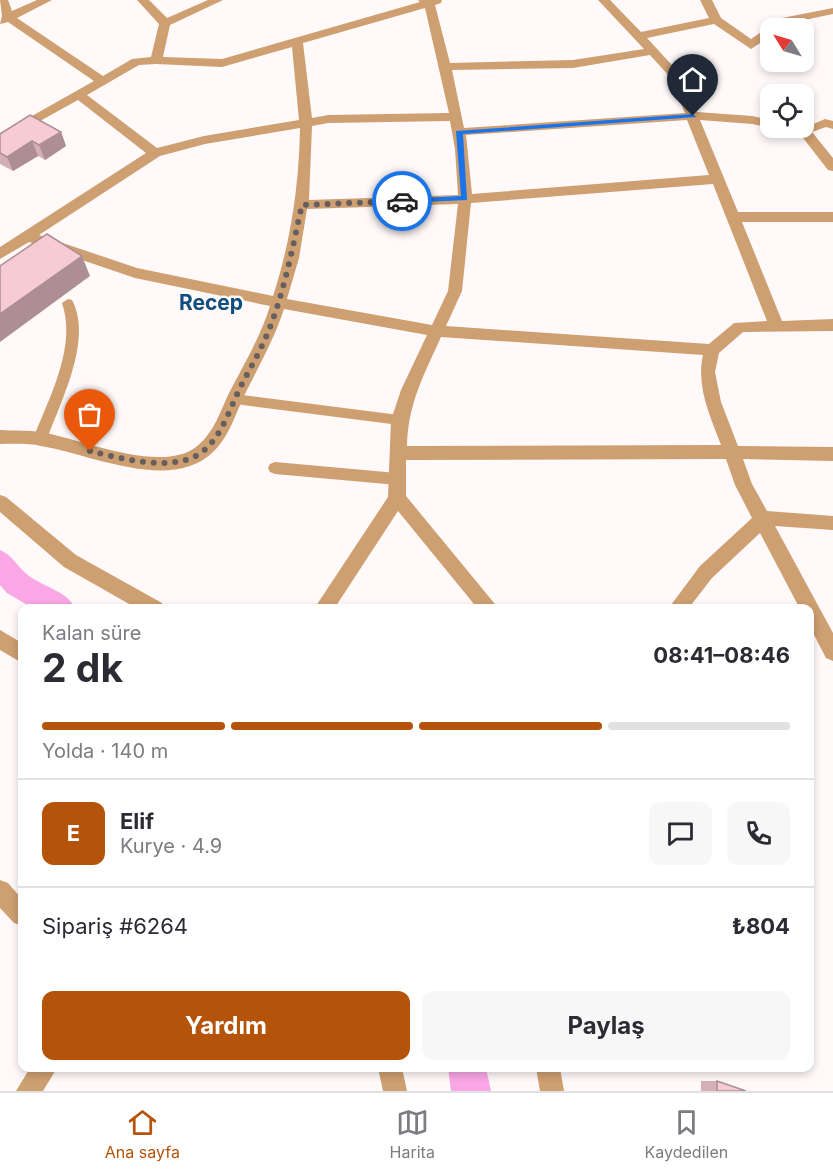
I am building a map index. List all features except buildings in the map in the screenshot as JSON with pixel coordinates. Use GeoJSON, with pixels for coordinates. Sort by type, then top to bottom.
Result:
{"type":"FeatureCollection","features":[{"type":"Feature","properties":{"kind":"street"},"geometry":{"type":"LineString","coordinates":[[2,0],[4,19]]}},
{"type":"Feature","properties":{"kind":"street"},"geometry":{"type":"LineString","coordinates":[[4,19],[46,0]]}},
{"type":"Feature","properties":{"kind":"street"},"geometry":{"type":"LineString","coordinates":[[143,0],[165,23]]}},
{"type":"Feature","properties":{"kind":"street"},"geometry":{"type":"LineString","coordinates":[[165,23],[217,0]]}},
{"type":"Feature","properties":{"kind":"street"},"geometry":{"type":"LineString","coordinates":[[604,0],[676,76],[777,326]]}},
{"type":"Feature","properties":{"kind":"street"},"geometry":{"type":"LineString","coordinates":[[706,0],[716,20],[751,45],[760,38]]}},
{"type":"Feature","properties":{"kind":"street"},"geometry":{"type":"LineString","coordinates":[[0,139],[136,62],[156,60],[222,63],[431,1],[457,125],[465,199],[455,291],[435,331],[399,420],[397,498],[326,604]]}},
{"type":"Feature","properties":{"kind":"street"},"geometry":{"type":"LineString","coordinates":[[796,18],[833,11]]}},
{"type":"Feature","properties":{"kind":"street"},"geometry":{"type":"LineString","coordinates":[[4,19],[102,81]]}},
{"type":"Feature","properties":{"kind":"street"},"geometry":{"type":"LineString","coordinates":[[640,36],[716,20]]}},
{"type":"Feature","properties":{"kind":"street"},"geometry":{"type":"LineString","coordinates":[[156,60],[165,23]]}},
{"type":"Feature","properties":{"kind":"street"},"geometry":{"type":"LineString","coordinates":[[0,437],[40,439],[123,458],[173,463],[192,458],[208,446],[226,422],[234,399],[266,338],[279,302],[302,205],[306,123],[297,41]]}},
{"type":"Feature","properties":{"kind":"street"},"geometry":{"type":"LineString","coordinates":[[445,67],[573,64],[653,51]]}},
{"type":"Feature","properties":{"kind":"street"},"geometry":{"type":"LineString","coordinates":[[78,94],[155,153]]}},
{"type":"Feature","properties":{"kind":"street"},"geometry":{"type":"LineString","coordinates":[[0,254],[155,153],[204,140],[328,119],[457,125],[693,116],[760,122]]}},
{"type":"Feature","properties":{"kind":"street"},"geometry":{"type":"LineString","coordinates":[[814,127],[825,123],[833,125]]}},
{"type":"Feature","properties":{"kind":"street"},"geometry":{"type":"LineString","coordinates":[[810,138],[833,167]]}},
{"type":"Feature","properties":{"kind":"street"},"geometry":{"type":"LineString","coordinates":[[302,205],[465,199],[719,179]]}},
{"type":"Feature","properties":{"kind":"street"},"geometry":{"type":"LineString","coordinates":[[734,217],[833,217]]}},
{"type":"Feature","properties":{"kind":"street"},"geometry":{"type":"LineString","coordinates":[[28,236],[135,273],[220,292],[435,331],[712,350]]}},
{"type":"Feature","properties":{"kind":"street"},"geometry":{"type":"LineString","coordinates":[[808,604],[764,518],[744,485],[713,402],[707,372],[712,350],[739,327],[833,325]]}},
{"type":"Feature","properties":{"kind":"street"},"geometry":{"type":"LineString","coordinates":[[398,453],[500,455],[731,451],[833,454]]}},
{"type":"Feature","properties":{"kind":"street"},"geometry":{"type":"LineString","coordinates":[[397,498],[486,604]]}},
{"type":"Feature","properties":{"kind":"street"},"geometry":{"type":"LineString","coordinates":[[0,502],[70,561],[146,604]]}},
{"type":"Feature","properties":{"kind":"street"},"geometry":{"type":"LineString","coordinates":[[681,604],[706,572],[764,518],[833,523]]}},
{"type":"Feature","properties":{"kind":"street"},"geometry":{"type":"LineString","coordinates":[[814,615],[833,652]]}},
{"type":"Feature","properties":{"kind":"street"},"geometry":{"type":"LineString","coordinates":[[0,639],[18,651]]}},
{"type":"Feature","properties":{"kind":"street"},"geometry":{"type":"LineString","coordinates":[[0,891],[18,911]]}},
{"type":"Feature","properties":{"kind":"street"},"geometry":{"type":"LineString","coordinates":[[28,1091],[42,1072]]}},
{"type":"Feature","properties":{"kind":"street"},"geometry":{"type":"LineString","coordinates":[[391,1072],[395,1091]]}},
{"type":"Feature","properties":{"kind":"street"},"geometry":{"type":"LineString","coordinates":[[549,1072],[552,1091]]}},
{"type":"Feature","properties":{"kind":"lane"},"geometry":{"type":"LineString","coordinates":[[40,439],[63,377],[73,332],[74,318],[68,303]]}},
{"type":"Feature","properties":{"kind":"lane"},"geometry":{"type":"LineString","coordinates":[[234,399],[399,420]]}},
{"type":"Feature","properties":{"kind":"lane"},"geometry":{"type":"LineString","coordinates":[[274,468],[397,478]]}},
{"type":"Feature","properties":{"kind":"waterway"},"geometry":{"type":"LineString","coordinates":[[0,563],[17,584],[52,604]]}},
{"type":"Feature","properties":{"kind":"waterway"},"geometry":{"type":"LineString","coordinates":[[468,1072],[471,1091]]}},
{"type":"Feature","properties":{"kind":"way so far"},"geometry":{"type":"LineString","coordinates":[[90,451],[149,462],[173,463],[192,458],[208,446],[226,422],[234,399],[266,338],[279,302],[302,205],[402,201]]}},
{"type":"Feature","properties":{"kind":"district","name":"Recep"},"geometry":{"type":"Point","coordinates":[211,303]}},
{"type":"Feature","properties":{"kind":"route"},"geometry":{"type":"LineString","coordinates":[[402,201],[465,199],[459,132],[693,116]]}}]}
